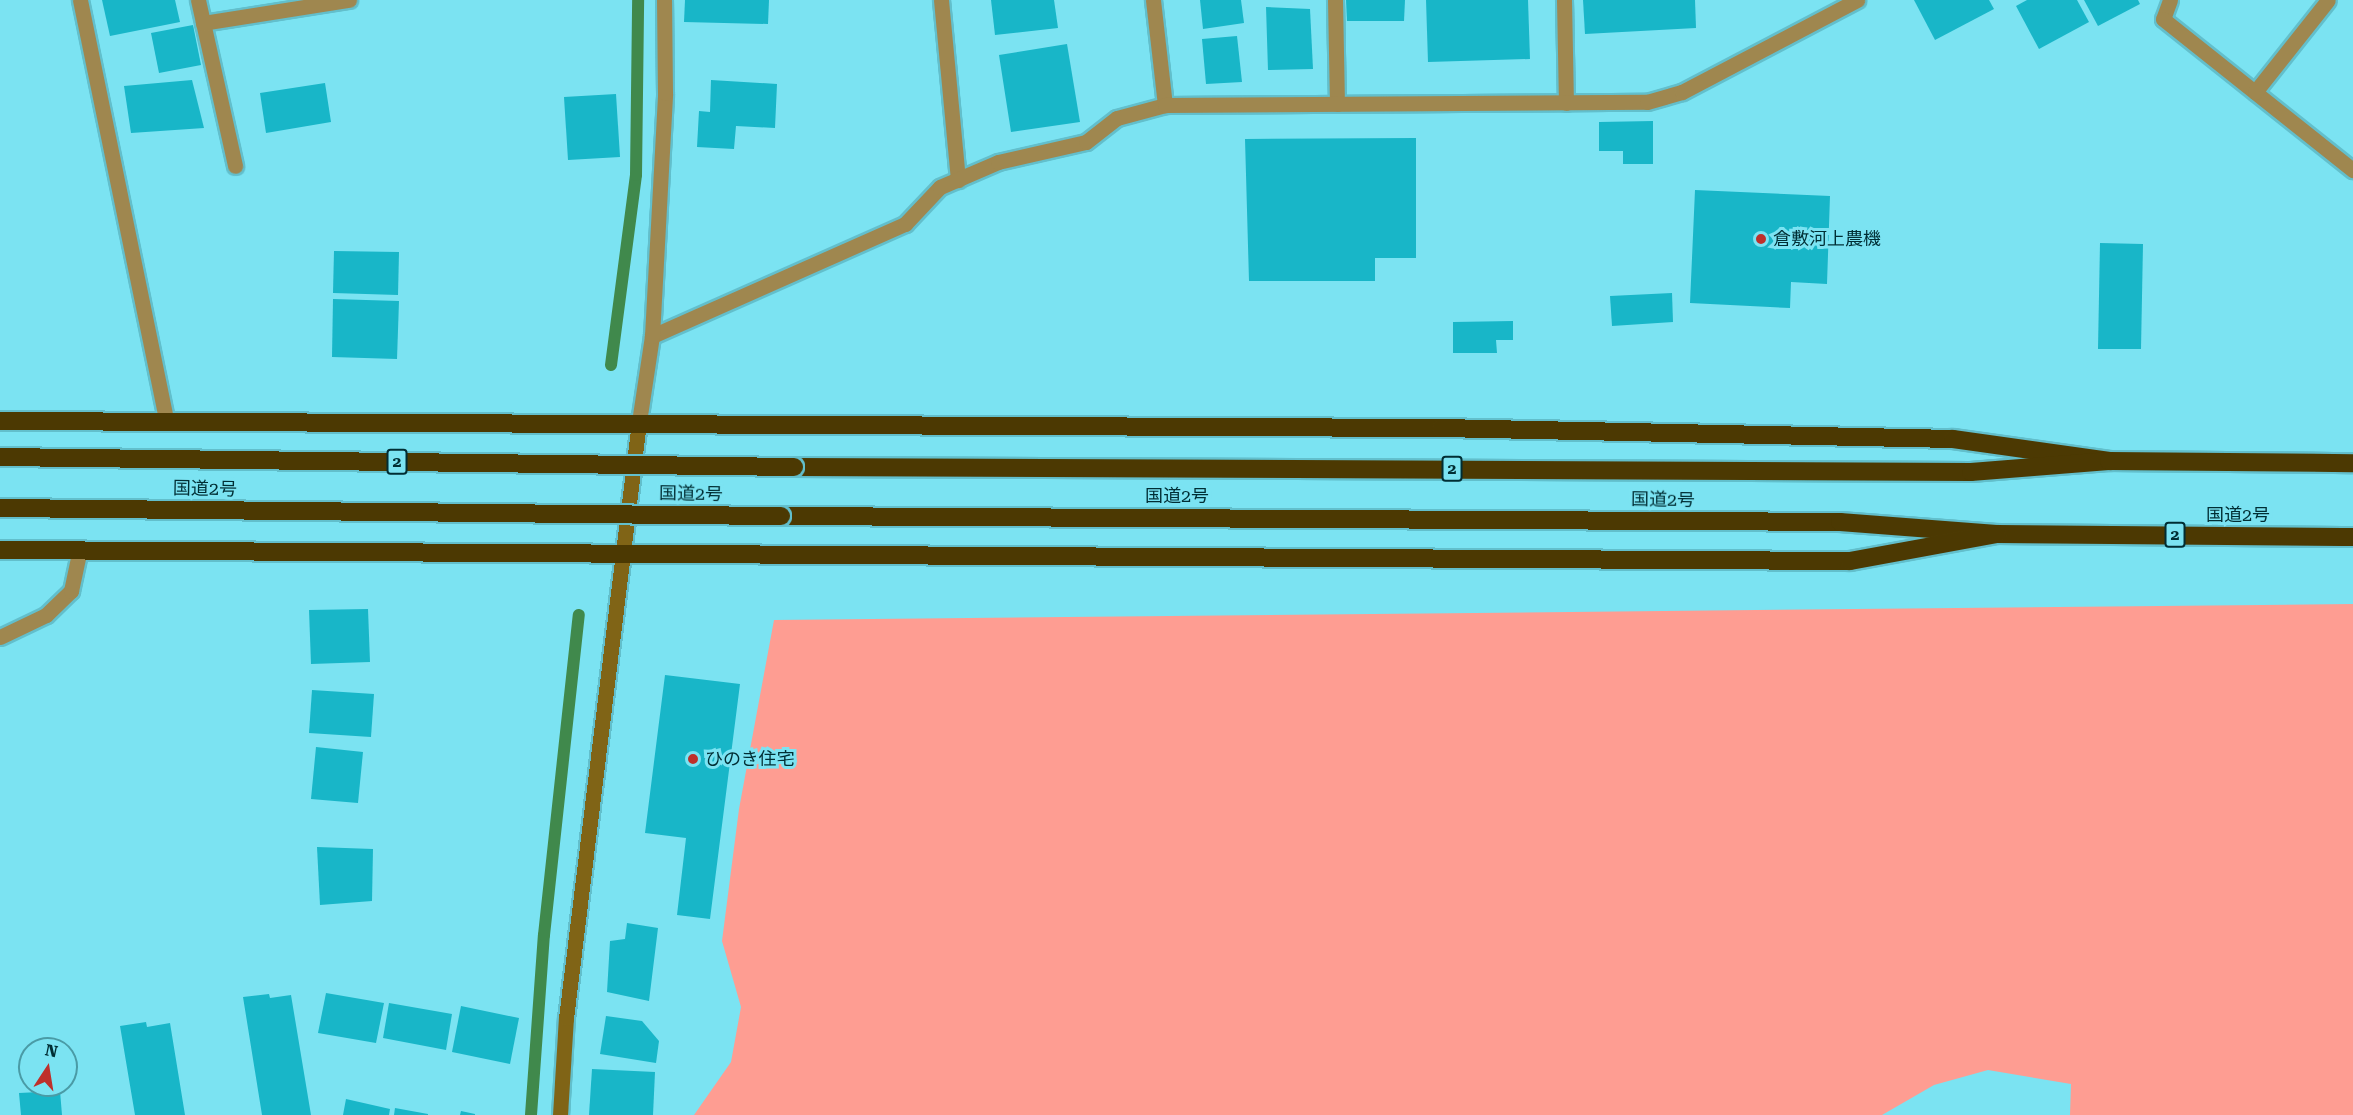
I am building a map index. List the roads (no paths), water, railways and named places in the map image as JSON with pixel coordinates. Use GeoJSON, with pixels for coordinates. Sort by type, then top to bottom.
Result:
{"type":"FeatureCollection","features":[{"type":"Feature","properties":{"kind":"highway"},"geometry":{"type":"LineString","coordinates":[[0,421],[639,422],[1441,428],[1953,440],[2109,461]]}},
{"type":"Feature","properties":{"kind":"highway","name":"国道2号"},"geometry":{"type":"LineString","coordinates":[[0,457],[794,467],[1971,472],[2109,461],[2353,463]]}},
{"type":"Feature","properties":{"kind":"highway","name":"国道2号"},"geometry":{"type":"LineString","coordinates":[[0,508],[781,516],[1840,522],[1997,534],[2353,537]]}},
{"type":"Feature","properties":{"kind":"highway"},"geometry":{"type":"LineString","coordinates":[[0,550],[620,556],[1850,561],[1997,534]]}},
{"type":"Feature","properties":{"kind":"street"},"geometry":{"type":"LineString","coordinates":[[80,0],[166,420]]}},
{"type":"Feature","properties":{"kind":"street"},"geometry":{"type":"LineString","coordinates":[[198,0],[235,166]]}},
{"type":"Feature","properties":{"kind":"street"},"geometry":{"type":"LineString","coordinates":[[203,23],[349,0]]}},
{"type":"Feature","properties":{"kind":"street"},"geometry":{"type":"LineString","coordinates":[[560,1115],[566,1018],[620,556],[652,336],[665,93],[664,0]]}},
{"type":"Feature","properties":{"kind":"street"},"geometry":{"type":"LineString","coordinates":[[941,0],[958,180]]}},
{"type":"Feature","properties":{"kind":"street"},"geometry":{"type":"LineString","coordinates":[[1153,0],[1165,105]]}},
{"type":"Feature","properties":{"kind":"street"},"geometry":{"type":"LineString","coordinates":[[1335,0],[1337,104]]}},
{"type":"Feature","properties":{"kind":"street"},"geometry":{"type":"LineString","coordinates":[[1563,0],[1566,103]]}},
{"type":"Feature","properties":{"kind":"street"},"geometry":{"type":"LineString","coordinates":[[652,336],[905,224],[940,187],[1030,153],[1086,142],[1118,118],[1165,105],[1647,102],[1682,92],[1857,0]]}},
{"type":"Feature","properties":{"kind":"street"},"geometry":{"type":"LineString","coordinates":[[2170,0],[2163,19],[2353,170]]}},
{"type":"Feature","properties":{"kind":"street"},"geometry":{"type":"LineString","coordinates":[[2255,92],[2328,0]]}},
{"type":"Feature","properties":{"kind":"street"},"geometry":{"type":"LineString","coordinates":[[0,637],[45,615],[71,591],[79,552]]}},
{"type":"Feature","properties":{"kind":"waterway"},"geometry":{"type":"LineString","coordinates":[[611,365],[636,175],[638,0]]}},
{"type":"Feature","properties":{"kind":"waterway"},"geometry":{"type":"LineString","coordinates":[[531,1115],[544,935],[579,615]]}},
{"type":"Feature","properties":{"kind":"place","name":"倉敷河上農機"},"geometry":{"type":"Point","coordinates":[1761,239]}},
{"type":"Feature","properties":{"kind":"place","name":"ひのき住宅"},"geometry":{"type":"Point","coordinates":[693,759]}}]}
